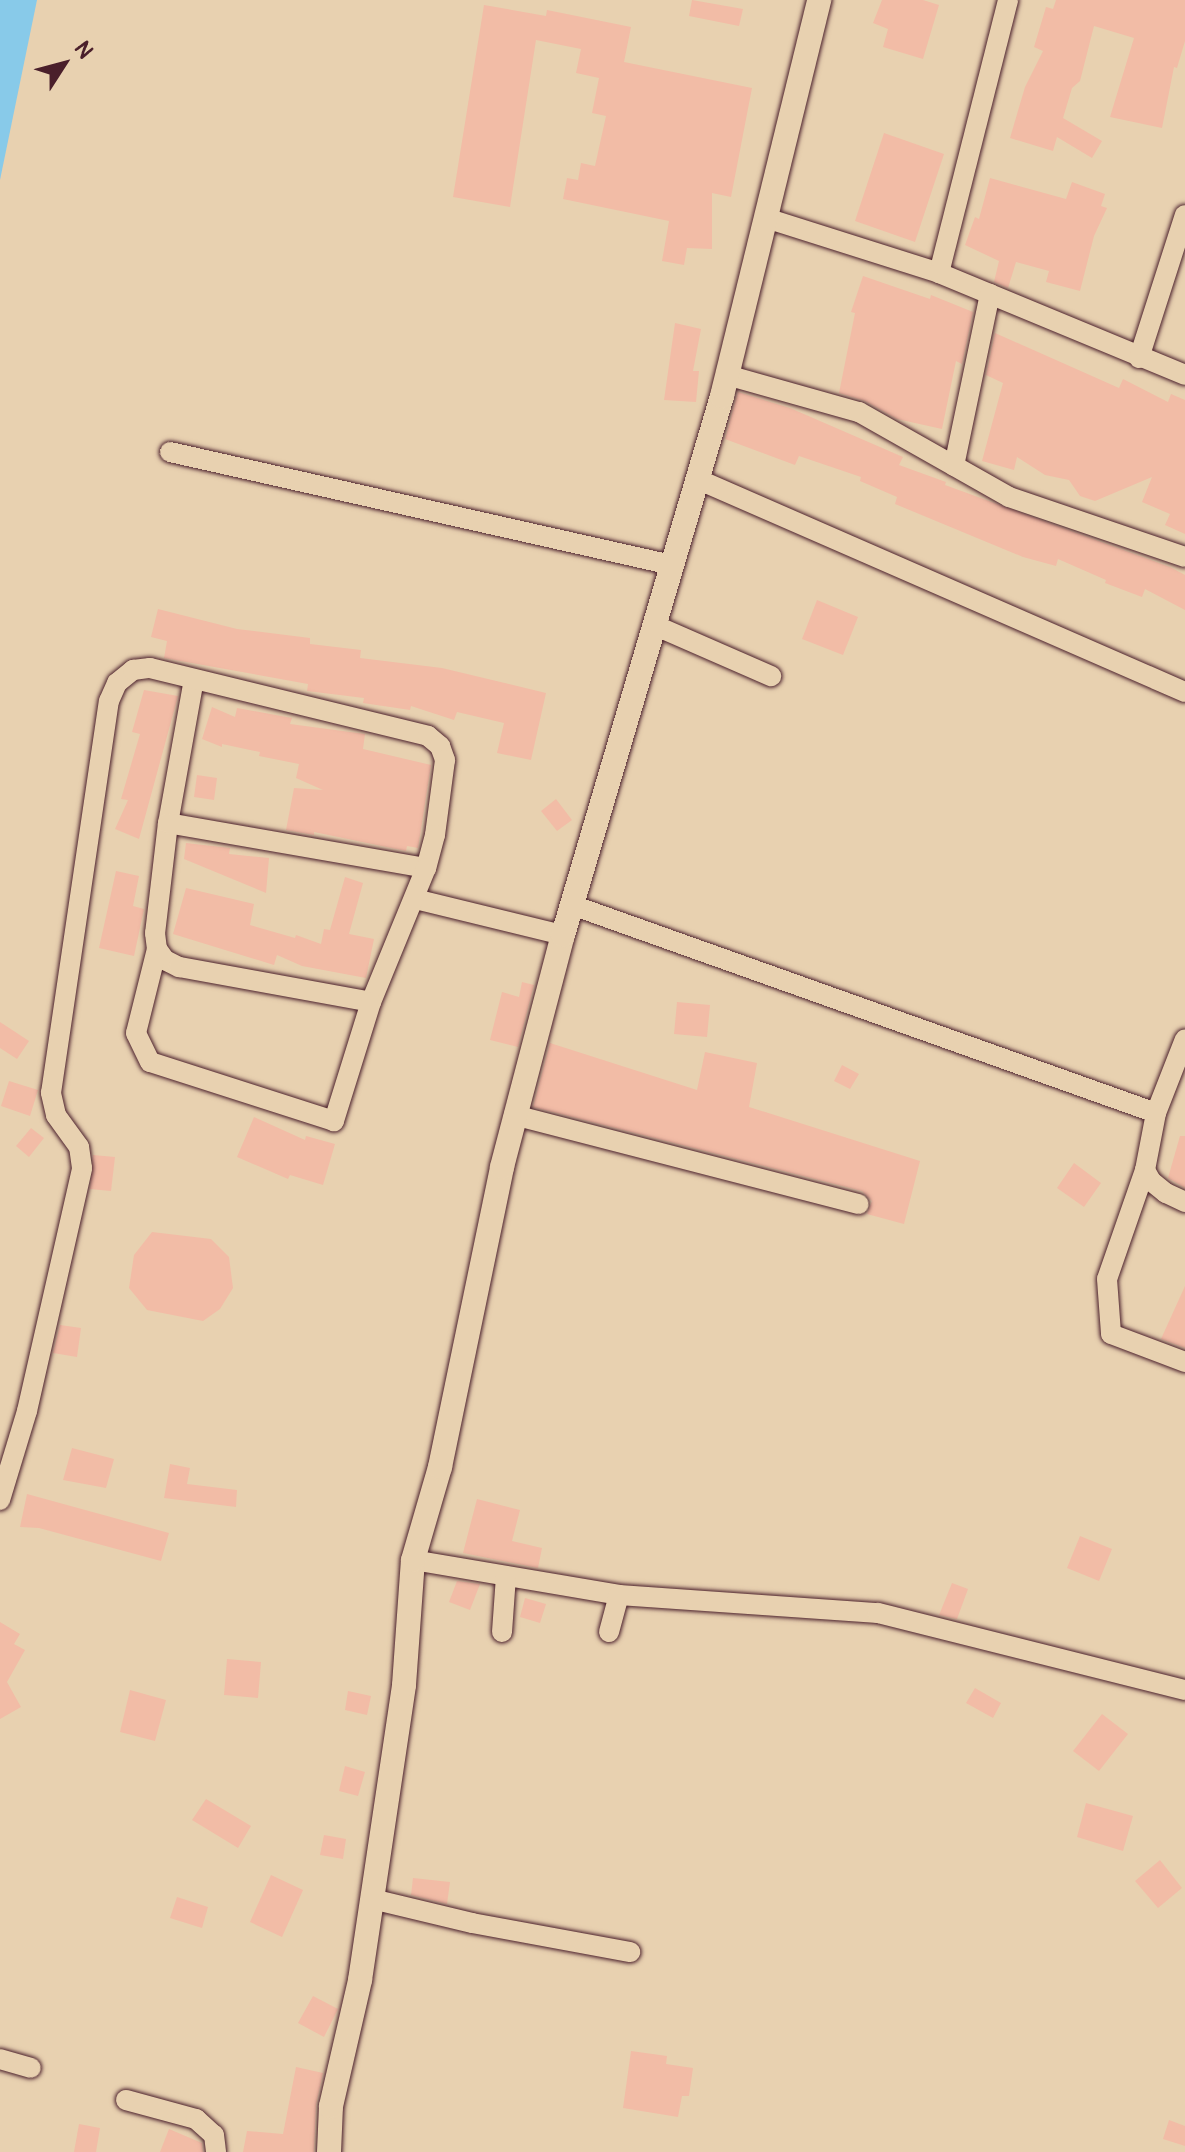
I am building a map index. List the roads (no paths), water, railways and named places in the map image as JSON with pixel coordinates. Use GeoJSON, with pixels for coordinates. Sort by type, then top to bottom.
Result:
{"type":"FeatureCollection","features":[{"type":"Feature","properties":{"kind":"street"},"geometry":{"type":"LineString","coordinates":[[329,2152],[331,2106],[360,1980],[404,1685],[413,1560],[440,1467],[514,1115],[563,935],[727,375],[819,0]]}},
{"type":"Feature","properties":{"kind":"street"},"geometry":{"type":"LineString","coordinates":[[939,273],[1008,0]]}},
{"type":"Feature","properties":{"kind":"street"},"geometry":{"type":"LineString","coordinates":[[1139,358],[1185,215]]}},
{"type":"Feature","properties":{"kind":"street"},"geometry":{"type":"LineString","coordinates":[[766,218],[939,273],[1185,375]]}},
{"type":"Feature","properties":{"kind":"street"},"geometry":{"type":"LineString","coordinates":[[954,466],[990,294]]}},
{"type":"Feature","properties":{"kind":"street"},"geometry":{"type":"LineString","coordinates":[[727,375],[859,412],[1009,497],[1185,557]]}},
{"type":"Feature","properties":{"kind":"street"},"geometry":{"type":"LineString","coordinates":[[170,452],[672,565]]}},
{"type":"Feature","properties":{"kind":"street"},"geometry":{"type":"LineString","coordinates":[[697,479],[1185,692]]}},
{"type":"Feature","properties":{"kind":"street"},"geometry":{"type":"LineString","coordinates":[[654,625],[771,676]]}},
{"type":"Feature","properties":{"kind":"street"},"geometry":{"type":"LineString","coordinates":[[0,1500],[27,1411],[82,1168],[79,1147],[56,1115],[51,1093],[109,701],[117,683],[133,670],[150,668],[428,736],[440,746],[445,760],[435,835],[415,899],[371,1002],[334,1121],[150,1062],[136,1033],[157,949],[155,933],[168,823],[194,679]]}},
{"type":"Feature","properties":{"kind":"street"},"geometry":{"type":"LineString","coordinates":[[168,823],[426,868]]}},
{"type":"Feature","properties":{"kind":"street"},"geometry":{"type":"LineString","coordinates":[[415,899],[563,935]]}},
{"type":"Feature","properties":{"kind":"street"},"geometry":{"type":"LineString","coordinates":[[572,905],[1156,1113]]}},
{"type":"Feature","properties":{"kind":"street"},"geometry":{"type":"LineString","coordinates":[[157,949],[165,960],[179,967],[371,1002]]}},
{"type":"Feature","properties":{"kind":"street"},"geometry":{"type":"LineString","coordinates":[[1185,1039],[1156,1113],[1145,1170],[1107,1279],[1111,1334],[1185,1362]]}},
{"type":"Feature","properties":{"kind":"street"},"geometry":{"type":"LineString","coordinates":[[514,1115],[859,1204]]}},
{"type":"Feature","properties":{"kind":"street"},"geometry":{"type":"LineString","coordinates":[[1145,1170],[1151,1181],[1185,1202]]}},
{"type":"Feature","properties":{"kind":"street"},"geometry":{"type":"LineString","coordinates":[[413,1560],[619,1595],[878,1613],[1185,1690]]}},
{"type":"Feature","properties":{"kind":"street"},"geometry":{"type":"LineString","coordinates":[[502,1632],[506,1576]]}},
{"type":"Feature","properties":{"kind":"street"},"geometry":{"type":"LineString","coordinates":[[609,1632],[619,1595]]}},
{"type":"Feature","properties":{"kind":"street"},"geometry":{"type":"LineString","coordinates":[[372,1899],[472,1923],[630,1952]]}},
{"type":"Feature","properties":{"kind":"street"},"geometry":{"type":"LineString","coordinates":[[0,2059],[31,2068]]}},
{"type":"Feature","properties":{"kind":"street"},"geometry":{"type":"LineString","coordinates":[[126,2100],[196,2119],[214,2135],[216,2152]]}},
{"type":"Feature","properties":{"kind":"water"},"geometry":{"type":"Polygon","coordinates":[[[0,0],[37,0],[0,180],[0,0]]]}}]}
